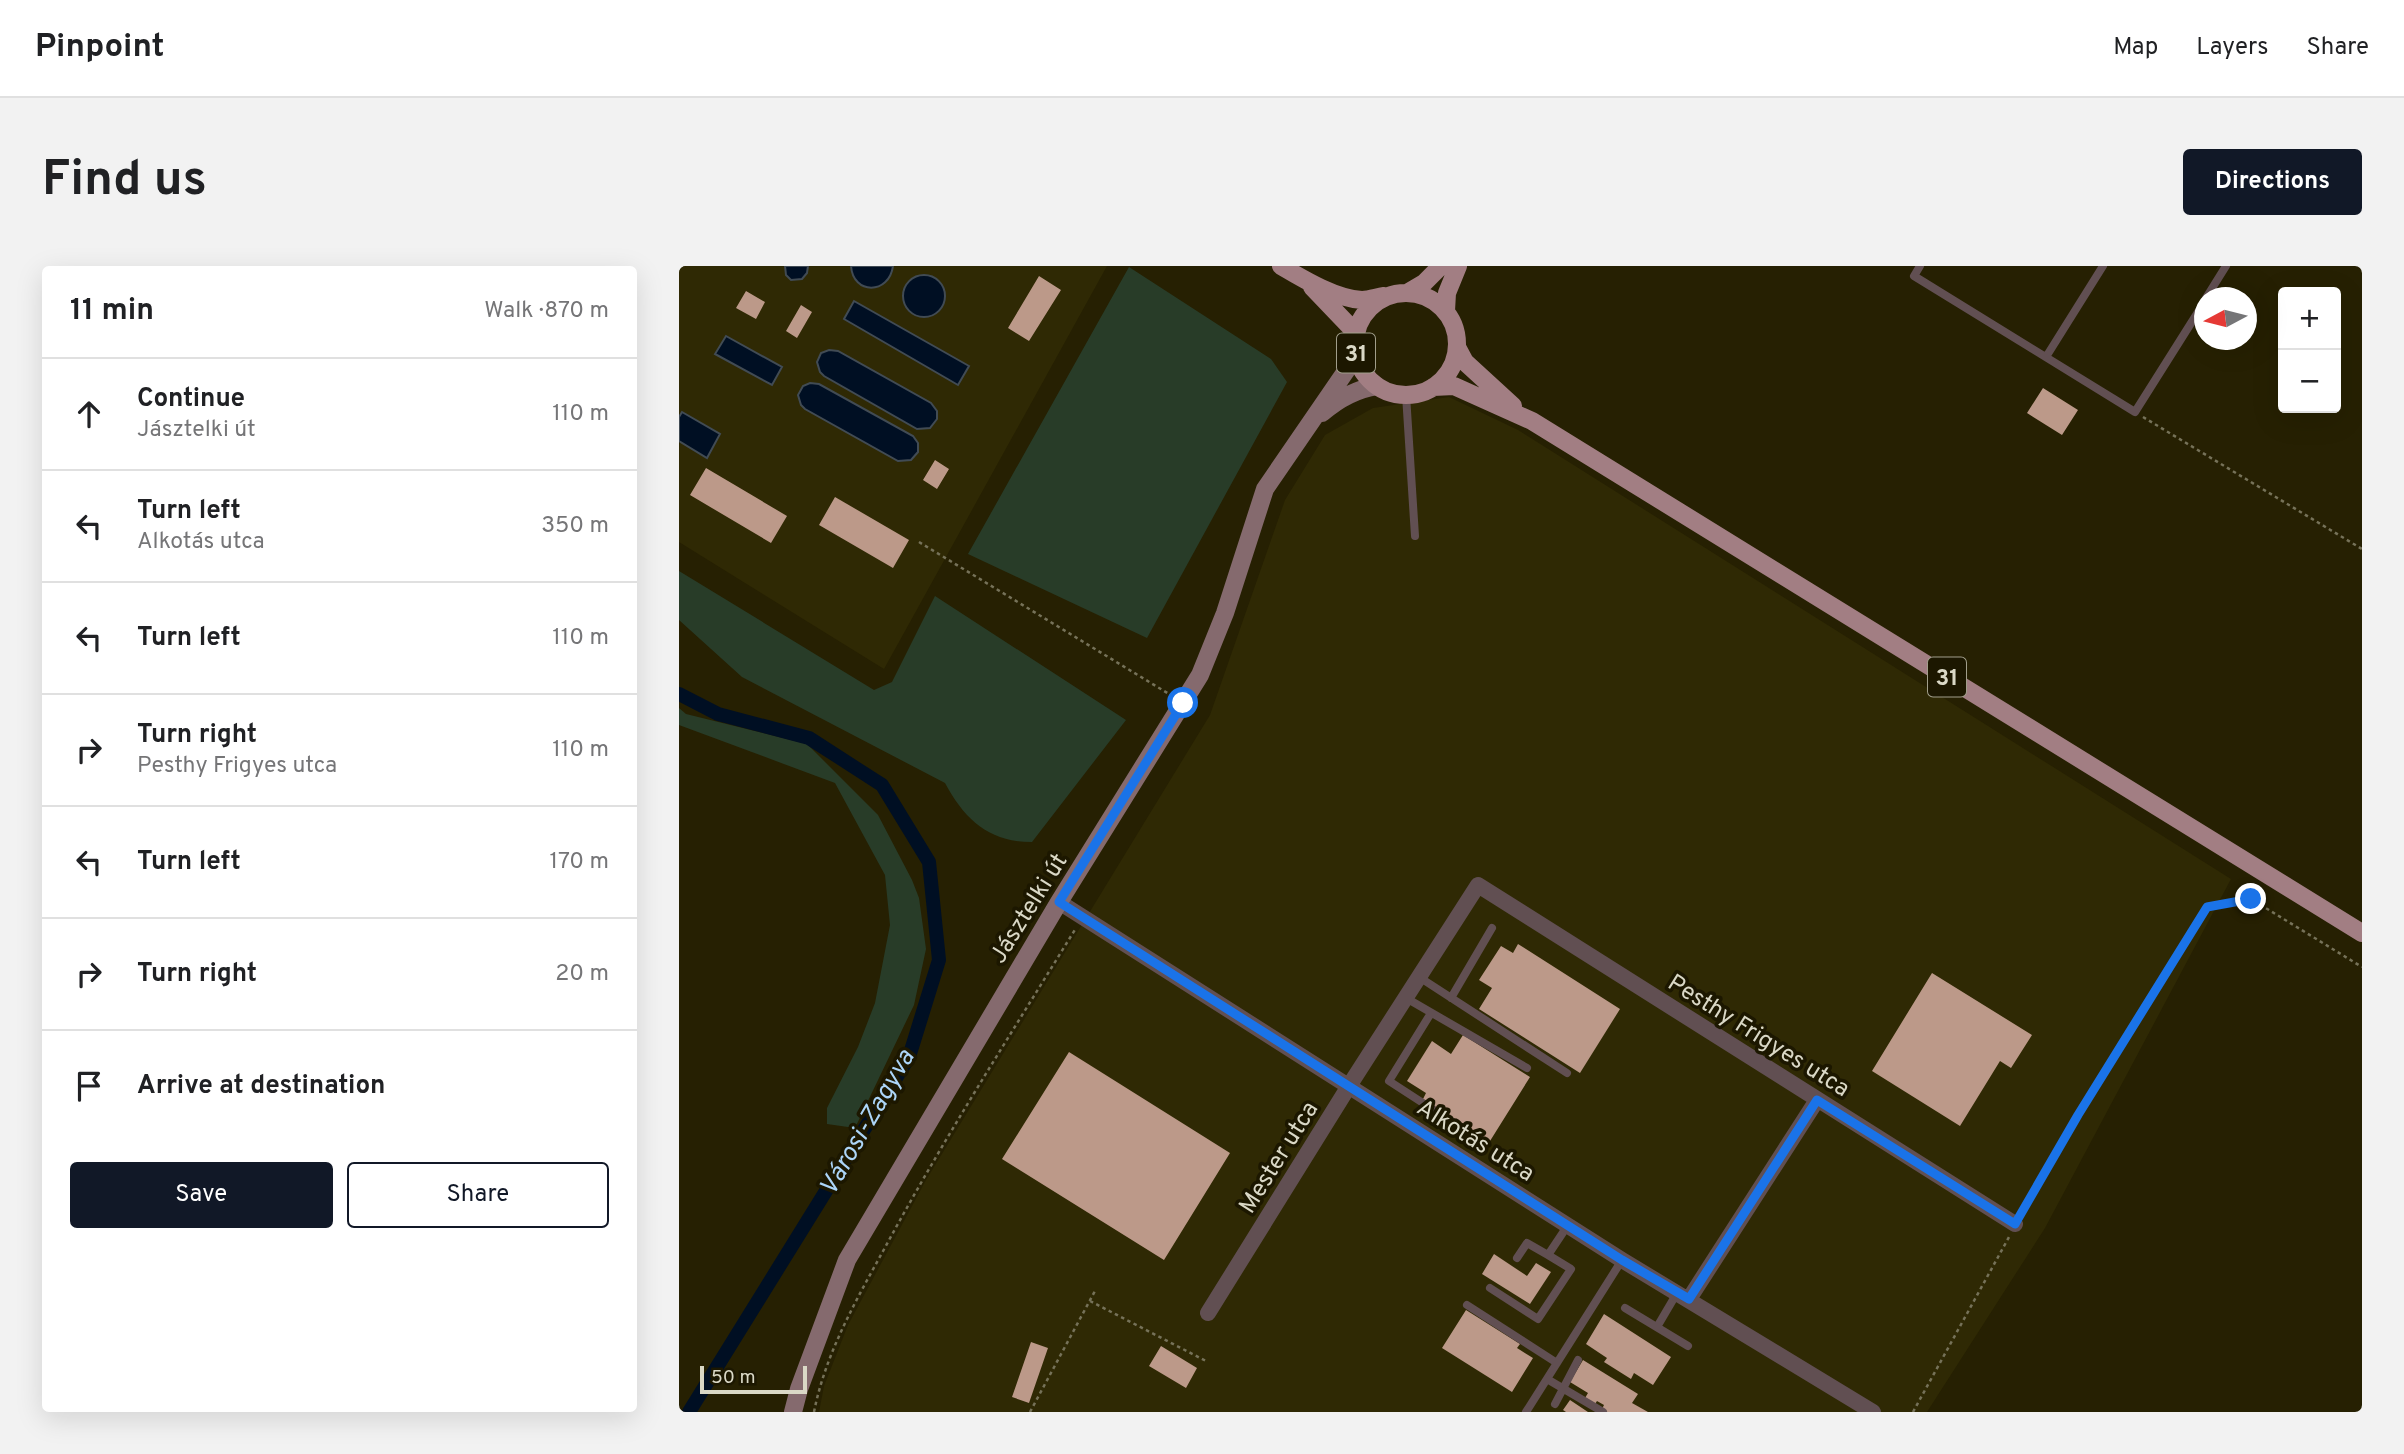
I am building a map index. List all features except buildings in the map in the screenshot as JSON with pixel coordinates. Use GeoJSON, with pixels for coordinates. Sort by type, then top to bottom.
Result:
{"type":"FeatureCollection","features":[{"type":"Feature","properties":{"kind":"main road","name":"31"},"geometry":{"type":"LineString","coordinates":[[1282,266],[1304,280],[1335,293],[1362,300],[1399,294],[1422,295],[1435,301],[1453,322],[1457,347],[1465,362],[1493,390],[1532,421],[2362,933]]}},
{"type":"Feature","properties":{"kind":"main road"},"geometry":{"type":"LineString","coordinates":[[1399,294],[1424,283],[1441,266]]}},
{"type":"Feature","properties":{"kind":"main road"},"geometry":{"type":"LineString","coordinates":[[1446,312],[1447,293],[1458,266]]}},
{"type":"Feature","properties":{"kind":"main road","name":"31"},"geometry":{"type":"LineString","coordinates":[[1304,280],[1356,333]]}},
{"type":"Feature","properties":{"kind":"main road","name":"31"},"geometry":{"type":"LineString","coordinates":[[1399,294],[1368,309],[1356,333],[1356,352],[1360,365],[1377,386],[1391,393],[1406,395],[1433,387],[1454,386],[1532,421]]}},
{"type":"Feature","properties":{"kind":"main road"},"geometry":{"type":"LineString","coordinates":[[1433,387],[1449,370],[1457,347]]}},
{"type":"Feature","properties":{"kind":"street","name":"Jásztelki út"},"geometry":{"type":"LineString","coordinates":[[793,1412],[847,1260],[1059,902],[1200,675],[1225,613],[1265,489],[1348,368],[1356,352]]}},
{"type":"Feature","properties":{"kind":"street","name":"Jásztelki út"},"geometry":{"type":"LineString","coordinates":[[1304,430],[1331,405],[1364,388],[1377,386]]}},
{"type":"Feature","properties":{"kind":"street","name":"Mester utca"},"geometry":{"type":"LineString","coordinates":[[1209,1313],[1349,1086],[1478,885]]}},
{"type":"Feature","properties":{"kind":"street","name":"Pesthy Frigyes utca"},"geometry":{"type":"LineString","coordinates":[[1478,885],[2015,1224]]}},
{"type":"Feature","properties":{"kind":"street","name":"Alkotás utca"},"geometry":{"type":"LineString","coordinates":[[1059,902],[1622,1260],[1873,1412]]}},
{"type":"Feature","properties":{"kind":"street"},"geometry":{"type":"LineString","coordinates":[[1683,1296],[1817,1100]]}},
{"type":"Feature","properties":{"kind":"lane"},"geometry":{"type":"LineString","coordinates":[[1920,266],[1914,276],[2136,412],[2194,317]]}},
{"type":"Feature","properties":{"kind":"lane"},"geometry":{"type":"LineString","coordinates":[[2046,357],[2103,266]]}},
{"type":"Feature","properties":{"kind":"lane"},"geometry":{"type":"LineString","coordinates":[[2213,287],[2226,266]]}},
{"type":"Feature","properties":{"kind":"lane"},"geometry":{"type":"LineString","coordinates":[[1406,395],[1415,536]]}},
{"type":"Feature","properties":{"kind":"lane"},"geometry":{"type":"LineString","coordinates":[[1451,998],[1492,928]]}},
{"type":"Feature","properties":{"kind":"lane"},"geometry":{"type":"LineString","coordinates":[[1419,977],[1567,1073]]}},
{"type":"Feature","properties":{"kind":"lane"},"geometry":{"type":"LineString","coordinates":[[1406,998],[1527,1068]]}},
{"type":"Feature","properties":{"kind":"lane"},"geometry":{"type":"LineString","coordinates":[[1431,1013],[1389,1081],[1483,1142]]}},
{"type":"Feature","properties":{"kind":"lane"},"geometry":{"type":"LineString","coordinates":[[1548,1255],[1568,1225]]}},
{"type":"Feature","properties":{"kind":"lane"},"geometry":{"type":"LineString","coordinates":[[1490,1288],[1538,1320],[1571,1269],[1527,1243],[1517,1258]]}},
{"type":"Feature","properties":{"kind":"lane"},"geometry":{"type":"LineString","coordinates":[[1526,1412],[1622,1260]]}},
{"type":"Feature","properties":{"kind":"lane"},"geometry":{"type":"LineString","coordinates":[[1657,1327],[1683,1296]]}},
{"type":"Feature","properties":{"kind":"lane"},"geometry":{"type":"LineString","coordinates":[[1467,1305],[1557,1363]]}},
{"type":"Feature","properties":{"kind":"lane"},"geometry":{"type":"LineString","coordinates":[[1625,1308],[1688,1346]]}},
{"type":"Feature","properties":{"kind":"lane"},"geometry":{"type":"LineString","coordinates":[[1555,1404],[1579,1360]]}},
{"type":"Feature","properties":{"kind":"lane"},"geometry":{"type":"LineString","coordinates":[[1547,1379],[1603,1412]]}},
{"type":"Feature","properties":{"kind":"path"},"geometry":{"type":"LineString","coordinates":[[2136,412],[2362,549]]}},
{"type":"Feature","properties":{"kind":"path"},"geometry":{"type":"LineString","coordinates":[[919,542],[1183,703]]}},
{"type":"Feature","properties":{"kind":"path"},"geometry":{"type":"LineString","coordinates":[[1913,1412],[2015,1224],[2078,1115],[2207,907],[2251,899],[2362,967]]}},
{"type":"Feature","properties":{"kind":"path"},"geometry":{"type":"LineString","coordinates":[[814,1412],[821,1381],[846,1319],[933,1158],[1080,923],[1080,915]]}},
{"type":"Feature","properties":{"kind":"path"},"geometry":{"type":"LineString","coordinates":[[1030,1412],[1096,1289]]}},
{"type":"Feature","properties":{"kind":"path"},"geometry":{"type":"LineString","coordinates":[[1090,1301],[1206,1361]]}},
{"type":"Feature","properties":{"kind":"shaded area"},"geometry":{"type":"Polygon","coordinates":[[[679,266],[1107,266],[884,669],[679,542],[679,266]]]}},
{"type":"Feature","properties":{"kind":"shaded area"},"geometry":{"type":"Polygon","coordinates":[[[1449,397],[1518,430],[2231,879],[2045,1228],[1927,1412],[819,1412],[824,1386],[848,1325],[926,1180],[1210,715],[1285,500],[1325,435],[1373,408],[1449,397]]]}},
{"type":"Feature","properties":{"kind":"green space"},"geometry":{"type":"Polygon","coordinates":[[[1129,267],[1271,359],[1287,382],[1147,638],[968,554],[1129,267]]]}},
{"type":"Feature","properties":{"kind":"green space"},"geometry":{"type":"Polygon","coordinates":[[[679,571],[874,690],[892,682],[935,596],[1126,720],[1032,842],[1003,838],[970,818],[945,783],[742,677],[679,620],[679,571]]]}},
{"type":"Feature","properties":{"kind":"green space"},"geometry":{"type":"Polygon","coordinates":[[[679,708],[686,714],[807,744],[878,815],[912,880],[919,898],[926,949],[914,1005],[855,1128],[827,1124],[827,1108],[858,1047],[875,1003],[890,925],[885,875],[835,783],[679,725],[679,708]]]}},
{"type":"Feature","properties":{"kind":"water"},"geometry":{"type":"Polygon","coordinates":[[[785,266],[808,266],[807,273],[802,279],[791,280],[786,275],[785,266]]]}},
{"type":"Feature","properties":{"kind":"water"},"geometry":{"type":"Polygon","coordinates":[[[851,266],[893,266],[885,282],[871,288],[858,282],[853,276],[851,266]]]}},
{"type":"Feature","properties":{"kind":"water"},"geometry":{"type":"Polygon","coordinates":[[[924,275],[939,281],[945,296],[939,311],[924,317],[909,311],[903,296],[909,281],[924,275]]]}},
{"type":"Feature","properties":{"kind":"water"},"geometry":{"type":"Polygon","coordinates":[[[854,301],[969,366],[958,385],[844,319],[854,301]]]}},
{"type":"Feature","properties":{"kind":"water"},"geometry":{"type":"Polygon","coordinates":[[[726,336],[782,367],[772,385],[715,354],[726,336]]]}},
{"type":"Feature","properties":{"kind":"water"},"geometry":{"type":"Polygon","coordinates":[[[838,351],[931,403],[937,411],[937,419],[930,428],[917,429],[824,376],[817,362],[821,353],[838,351]]]}},
{"type":"Feature","properties":{"kind":"water"},"geometry":{"type":"Polygon","coordinates":[[[810,383],[819,384],[913,436],[918,443],[918,452],[911,460],[898,461],[805,409],[798,395],[803,386],[810,383]]]}},
{"type":"Feature","properties":{"kind":"water"},"geometry":{"type":"Polygon","coordinates":[[[682,412],[720,434],[707,458],[679,441],[679,417],[682,412]]]}},
{"type":"Feature","properties":{"kind":"waterway","name":"Városi-Zagyva"},"geometry":{"type":"LineString","coordinates":[[679,694],[718,714],[809,738],[882,785],[929,862],[939,960],[909,1057],[689,1412]]}},
{"type":"Feature","properties":{"kind":"route"},"geometry":{"type":"LineString","coordinates":[[1183,703],[1059,902],[1622,1260],[1689,1299],[1817,1100],[2015,1224],[2078,1115],[2207,907],[2251,899]]}}]}
